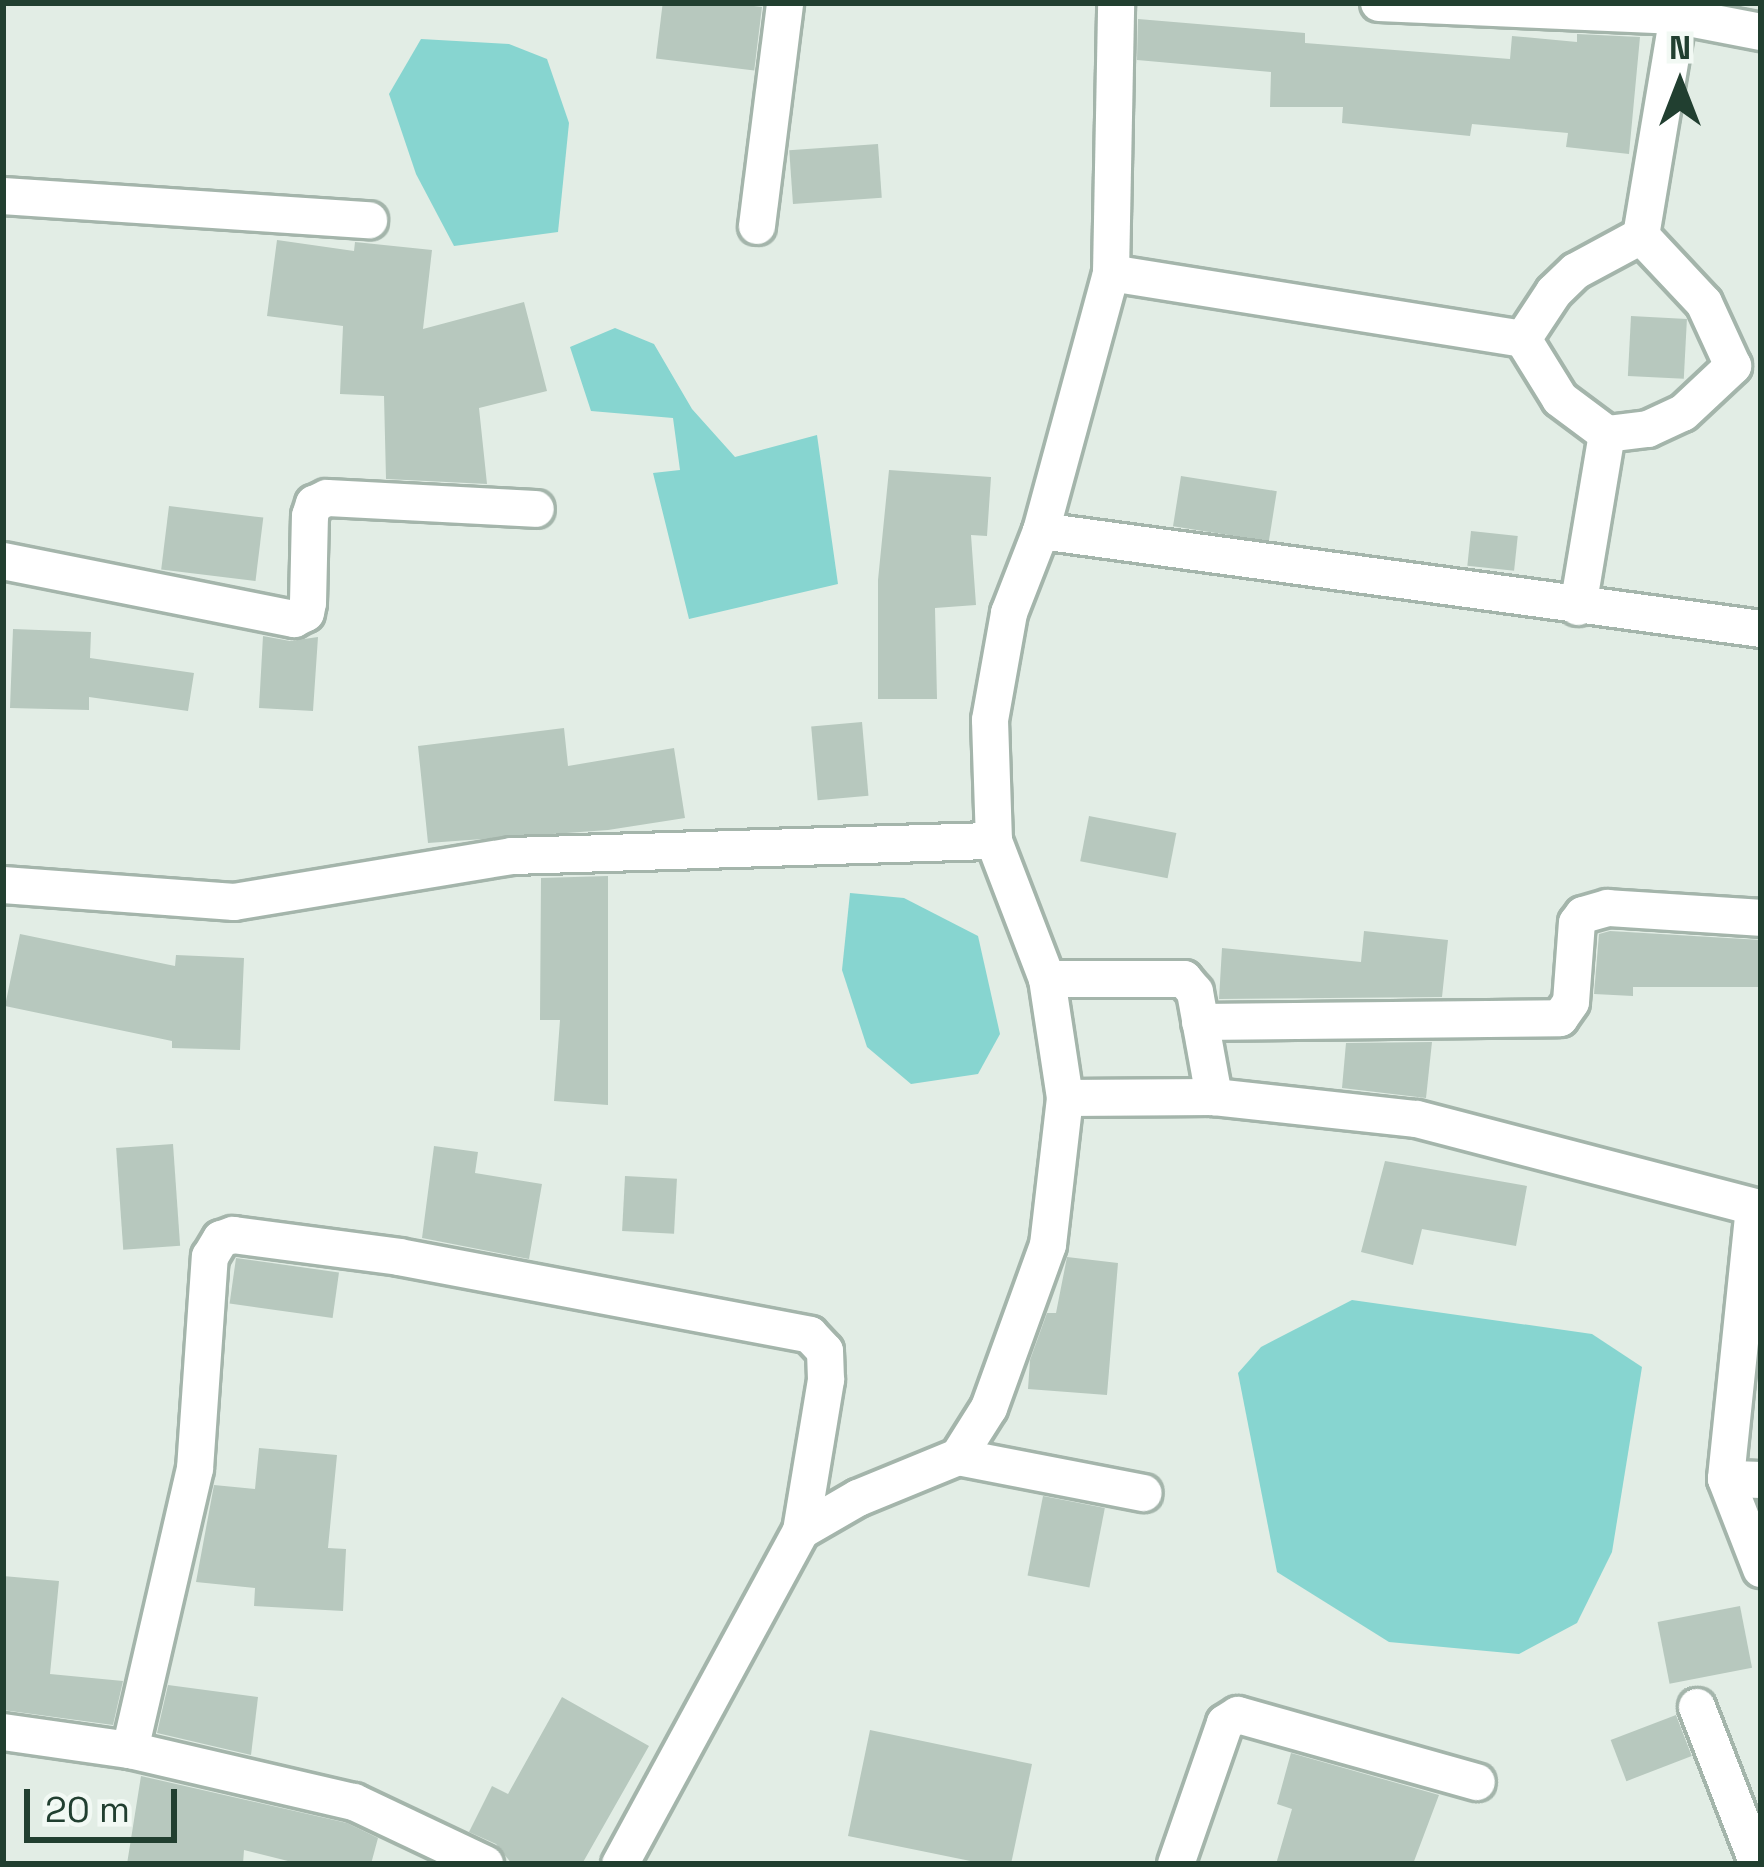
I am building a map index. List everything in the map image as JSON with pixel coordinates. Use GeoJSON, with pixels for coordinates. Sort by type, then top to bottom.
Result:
{"type":"FeatureCollection","features":[{"type":"Feature","properties":{"kind":"street"},"geometry":{"type":"LineString","coordinates":[[757,226],[785,3]]}},
{"type":"Feature","properties":{"kind":"street"},"geometry":{"type":"LineString","coordinates":[[958,1457],[989,1408],[1048,1245],[1065,1098],[1047,979],[994,841],[988,784],[997,657],[1041,531],[1111,273],[1116,3]]}},
{"type":"Feature","properties":{"kind":"street"},"geometry":{"type":"LineString","coordinates":[[1379,3],[1679,9],[1761,32]]}},
{"type":"Feature","properties":{"kind":"street"},"geometry":{"type":"LineString","coordinates":[[1640,236],[1679,9]]}},
{"type":"Feature","properties":{"kind":"street"},"geometry":{"type":"LineString","coordinates":[[3,196],[369,220]]}},
{"type":"Feature","properties":{"kind":"street"},"geometry":{"type":"LineString","coordinates":[[1111,273],[1523,338],[1560,399],[1607,434],[1648,429],[1683,413],[1747,369],[1704,303],[1640,236]]}},
{"type":"Feature","properties":{"kind":"street"},"geometry":{"type":"LineString","coordinates":[[1523,338],[1554,292],[1576,271],[1640,236]]}},
{"type":"Feature","properties":{"kind":"street"},"geometry":{"type":"LineString","coordinates":[[1578,607],[1607,434]]}},
{"type":"Feature","properties":{"kind":"street"},"geometry":{"type":"LineString","coordinates":[[3,561],[294,619],[306,614],[314,504],[327,498],[536,509]]}},
{"type":"Feature","properties":{"kind":"street"},"geometry":{"type":"LineString","coordinates":[[1041,531],[1761,629]]}},
{"type":"Feature","properties":{"kind":"street"},"geometry":{"type":"LineString","coordinates":[[3,885],[234,902],[546,853],[994,841]]}},
{"type":"Feature","properties":{"kind":"street"},"geometry":{"type":"LineString","coordinates":[[1200,1022],[1560,1018],[1571,1002],[1577,923],[1583,915],[1608,908],[1761,918]]}},
{"type":"Feature","properties":{"kind":"street"},"geometry":{"type":"LineString","coordinates":[[1047,979],[1184,980],[1195,992],[1214,1097]]}},
{"type":"Feature","properties":{"kind":"street"},"geometry":{"type":"LineString","coordinates":[[1065,1098],[1214,1097],[1417,1120],[1754,1207],[1743,1479],[1761,1569]]}},
{"type":"Feature","properties":{"kind":"street"},"geometry":{"type":"LineString","coordinates":[[130,1750],[194,1469],[214,1244],[233,1235],[399,1257],[810,1335],[825,1352],[826,1380],[801,1531],[620,1864]]}},
{"type":"Feature","properties":{"kind":"street"},"geometry":{"type":"LineString","coordinates":[[801,1531],[858,1498],[958,1457],[1144,1493]]}},
{"type":"Feature","properties":{"kind":"street"},"geometry":{"type":"LineString","coordinates":[[1697,1707],[1758,1864]]}},
{"type":"Feature","properties":{"kind":"street"},"geometry":{"type":"LineString","coordinates":[[1176,1864],[1225,1724],[1238,1715],[1477,1782]]}},
{"type":"Feature","properties":{"kind":"street"},"geometry":{"type":"LineString","coordinates":[[3,1732],[130,1750],[354,1802],[484,1864]]}},
{"type":"Feature","properties":{"kind":"water"},"geometry":{"type":"Polygon","coordinates":[[[421,39],[509,44],[547,59],[569,123],[558,232],[454,246],[416,174],[389,94],[421,39]]]}},
{"type":"Feature","properties":{"kind":"water"},"geometry":{"type":"Polygon","coordinates":[[[615,328],[654,344],[692,409],[735,457],[817,435],[838,584],[689,619],[653,473],[680,470],[673,418],[591,411],[570,347],[615,328]]]}},
{"type":"Feature","properties":{"kind":"water"},"geometry":{"type":"Polygon","coordinates":[[[850,893],[904,898],[978,936],[1000,1034],[978,1074],[911,1084],[867,1047],[842,970],[850,893]]]}},
{"type":"Feature","properties":{"kind":"water"},"geometry":{"type":"Polygon","coordinates":[[[1352,1300],[1592,1334],[1642,1367],[1612,1552],[1577,1623],[1519,1654],[1389,1642],[1277,1572],[1238,1373],[1261,1347],[1352,1300]]]}},
{"type":"Feature","properties":{"kind":"building"},"geometry":{"type":"Polygon","coordinates":[[[663,3],[762,7],[754,71],[656,58],[663,3]]]}},
{"type":"Feature","properties":{"kind":"building"},"geometry":{"type":"Polygon","coordinates":[[[1138,19],[1305,33],[1305,43],[1510,59],[1512,36],[1577,42],[1577,34],[1640,37],[1629,154],[1566,147],[1568,133],[1472,124],[1470,136],[1342,123],[1343,107],[1270,107],[1271,72],[1137,60],[1138,19]]]}},
{"type":"Feature","properties":{"kind":"building"},"geometry":{"type":"Polygon","coordinates":[[[878,144],[882,198],[793,204],[789,150],[878,144]]]}},
{"type":"Feature","properties":{"kind":"building"},"geometry":{"type":"Polygon","coordinates":[[[277,240],[354,251],[355,242],[432,250],[423,329],[524,302],[547,391],[479,408],[487,484],[386,479],[384,396],[340,394],[343,326],[267,316],[277,240]]]}},
{"type":"Feature","properties":{"kind":"building"},"geometry":{"type":"Polygon","coordinates":[[[1631,316],[1687,319],[1684,379],[1628,376],[1631,316]]]}},
{"type":"Feature","properties":{"kind":"building"},"geometry":{"type":"Polygon","coordinates":[[[889,470],[991,477],[987,536],[971,535],[976,605],[935,608],[937,699],[878,699],[878,580],[889,470]]]}},
{"type":"Feature","properties":{"kind":"building"},"geometry":{"type":"Polygon","coordinates":[[[1181,476],[1277,491],[1269,542],[1173,526],[1181,476]]]}},
{"type":"Feature","properties":{"kind":"building"},"geometry":{"type":"Polygon","coordinates":[[[169,506],[263,518],[255,581],[161,570],[169,506]]]}},
{"type":"Feature","properties":{"kind":"building"},"geometry":{"type":"Polygon","coordinates":[[[1471,531],[1518,536],[1514,571],[1467,566],[1471,531]]]}},
{"type":"Feature","properties":{"kind":"building"},"geometry":{"type":"Polygon","coordinates":[[[13,629],[91,632],[90,658],[194,673],[188,711],[89,697],[89,710],[10,708],[13,629]]]}},
{"type":"Feature","properties":{"kind":"building"},"geometry":{"type":"Polygon","coordinates":[[[263,636],[290,641],[318,637],[313,711],[259,708],[263,636]]]}},
{"type":"Feature","properties":{"kind":"building"},"geometry":{"type":"Polygon","coordinates":[[[862,722],[868,796],[818,800],[811,726],[862,722]]]}},
{"type":"Feature","properties":{"kind":"building"},"geometry":{"type":"Polygon","coordinates":[[[564,728],[568,766],[674,748],[685,818],[608,830],[428,843],[418,746],[564,728]]]}},
{"type":"Feature","properties":{"kind":"building"},"geometry":{"type":"Polygon","coordinates":[[[1089,816],[1176,833],[1168,878],[1080,861],[1089,816]]]}},
{"type":"Feature","properties":{"kind":"building"},"geometry":{"type":"Polygon","coordinates":[[[608,876],[608,1105],[554,1101],[560,1020],[540,1020],[541,878],[608,876]]]}},
{"type":"Feature","properties":{"kind":"building"},"geometry":{"type":"Polygon","coordinates":[[[1364,931],[1448,940],[1442,997],[1219,999],[1222,948],[1361,962],[1364,931]]]}},
{"type":"Feature","properties":{"kind":"building"},"geometry":{"type":"Polygon","coordinates":[[[20,934],[175,966],[176,955],[244,958],[240,1050],[172,1048],[172,1041],[5,1006],[20,934]]]}},
{"type":"Feature","properties":{"kind":"building"},"geometry":{"type":"Polygon","coordinates":[[[1599,934],[1761,940],[1761,987],[1633,987],[1633,996],[1594,994],[1599,934]]]}},
{"type":"Feature","properties":{"kind":"building"},"geometry":{"type":"Polygon","coordinates":[[[1432,1042],[1426,1098],[1342,1088],[1346,1043],[1432,1042]]]}},
{"type":"Feature","properties":{"kind":"building"},"geometry":{"type":"Polygon","coordinates":[[[173,1144],[180,1246],[123,1250],[116,1148],[173,1144]]]}},
{"type":"Feature","properties":{"kind":"building"},"geometry":{"type":"Polygon","coordinates":[[[434,1146],[478,1152],[475,1173],[542,1184],[529,1259],[422,1238],[434,1146]]]}},
{"type":"Feature","properties":{"kind":"building"},"geometry":{"type":"Polygon","coordinates":[[[1385,1161],[1527,1186],[1516,1246],[1422,1229],[1413,1265],[1361,1252],[1385,1161]]]}},
{"type":"Feature","properties":{"kind":"building"},"geometry":{"type":"Polygon","coordinates":[[[625,1176],[677,1179],[674,1234],[622,1231],[625,1176]]]}},
{"type":"Feature","properties":{"kind":"building"},"geometry":{"type":"Polygon","coordinates":[[[1067,1257],[1118,1263],[1107,1395],[1028,1389],[1030,1360],[1047,1313],[1056,1313],[1067,1257]]]}},
{"type":"Feature","properties":{"kind":"building"},"geometry":{"type":"Polygon","coordinates":[[[236,1258],[339,1272],[333,1318],[230,1304],[236,1258]]]}},
{"type":"Feature","properties":{"kind":"building"},"geometry":{"type":"Polygon","coordinates":[[[259,1448],[337,1455],[328,1548],[346,1549],[343,1611],[254,1606],[255,1588],[196,1582],[214,1485],[255,1489],[259,1448]]]}},
{"type":"Feature","properties":{"kind":"building"},"geometry":{"type":"Polygon","coordinates":[[[1043,1496],[1105,1508],[1089,1588],[1028,1576],[1043,1496]]]}},
{"type":"Feature","properties":{"kind":"building"},"geometry":{"type":"Polygon","coordinates":[[[3,1576],[59,1581],[50,1674],[123,1681],[113,1725],[3,1710],[3,1576]]]}},
{"type":"Feature","properties":{"kind":"building"},"geometry":{"type":"Polygon","coordinates":[[[1740,1606],[1752,1668],[1670,1684],[1658,1622],[1740,1606]]]}},
{"type":"Feature","properties":{"kind":"building"},"geometry":{"type":"Polygon","coordinates":[[[168,1685],[258,1697],[251,1755],[157,1733],[168,1685]]]}},
{"type":"Feature","properties":{"kind":"building"},"geometry":{"type":"Polygon","coordinates":[[[562,1697],[649,1746],[582,1864],[512,1864],[496,1844],[469,1832],[492,1786],[508,1794],[562,1697]]]}},
{"type":"Feature","properties":{"kind":"building"},"geometry":{"type":"Polygon","coordinates":[[[1676,1715],[1692,1756],[1626,1781],[1611,1740],[1676,1715]]]}},
{"type":"Feature","properties":{"kind":"building"},"geometry":{"type":"Polygon","coordinates":[[[870,1730],[1032,1764],[1011,1864],[985,1864],[848,1836],[870,1730]]]}},
{"type":"Feature","properties":{"kind":"building"},"geometry":{"type":"Polygon","coordinates":[[[1291,1753],[1439,1795],[1413,1864],[1276,1864],[1292,1809],[1277,1804],[1291,1753]]]}},
{"type":"Feature","properties":{"kind":"building"},"geometry":{"type":"Polygon","coordinates":[[[141,1776],[347,1823],[378,1838],[371,1864],[300,1864],[244,1850],[243,1864],[127,1864],[141,1776]]]}}]}
